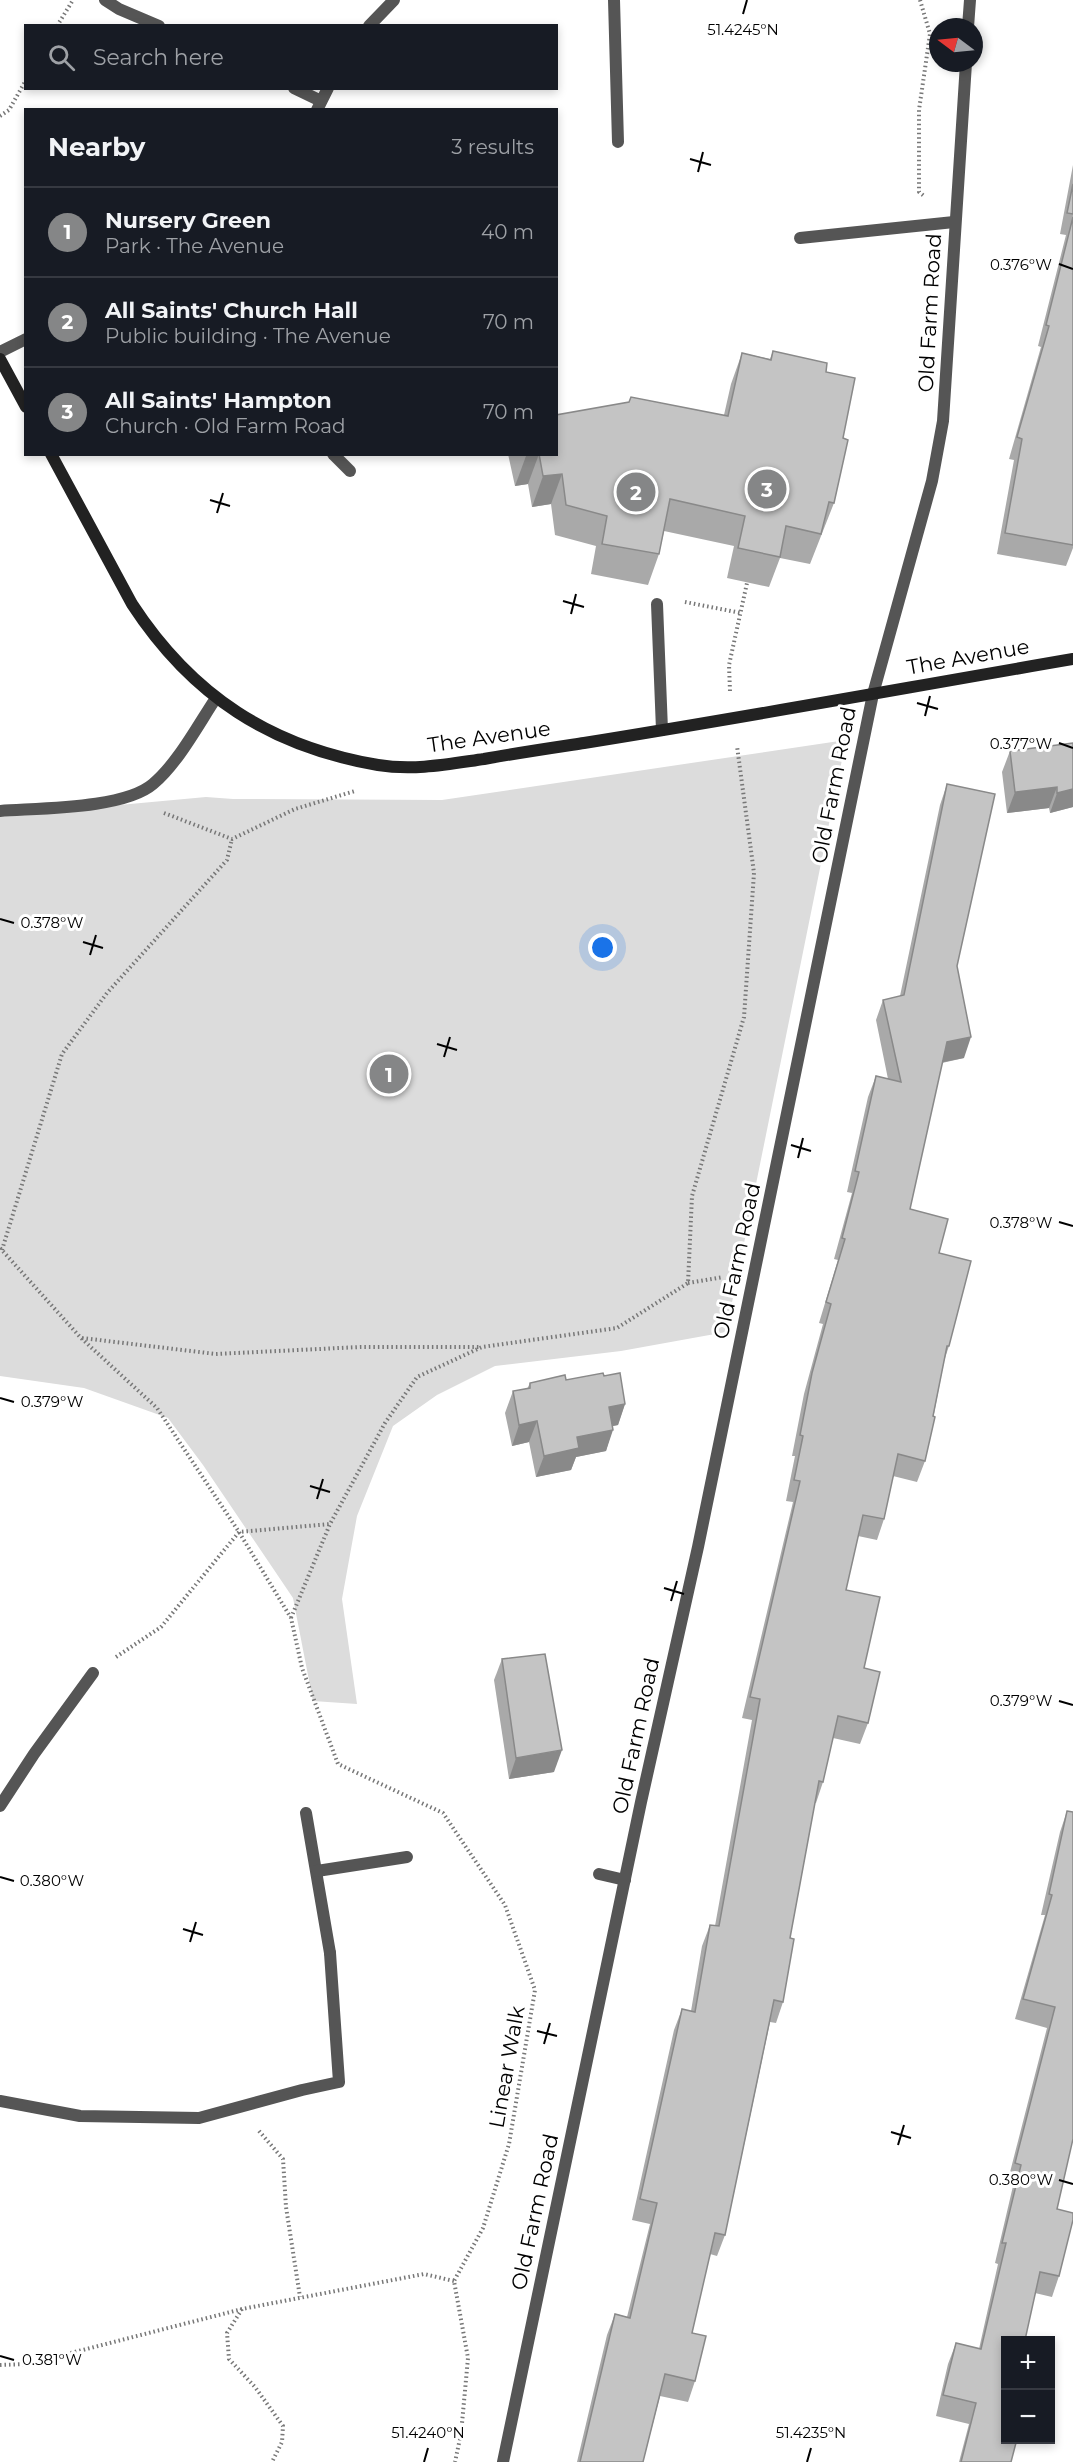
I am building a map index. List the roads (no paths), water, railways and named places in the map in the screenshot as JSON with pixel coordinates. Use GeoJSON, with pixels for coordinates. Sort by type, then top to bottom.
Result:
{"type":"FeatureCollection","features":[{"type":"Feature","properties":{"kind":"street"},"geometry":{"type":"LineString","coordinates":[[105,0],[119,9],[154,24]]}},
{"type":"Feature","properties":{"kind":"street"},"geometry":{"type":"LineString","coordinates":[[371,24],[394,0]]}},
{"type":"Feature","properties":{"kind":"street"},"geometry":{"type":"LineString","coordinates":[[614,0],[618,142]]}},
{"type":"Feature","properties":{"kind":"street"},"geometry":{"type":"LineString","coordinates":[[969,18],[970,0]]}},
{"type":"Feature","properties":{"kind":"street","name":"Old Farm Road"},"geometry":{"type":"LineString","coordinates":[[503,2462],[624,1880],[700,1536],[873,694],[932,481],[943,421],[950,343],[954,222],[965,72]]}},
{"type":"Feature","properties":{"kind":"street"},"geometry":{"type":"LineString","coordinates":[[297,90],[319,105],[327,90]]}},
{"type":"Feature","properties":{"kind":"street"},"geometry":{"type":"LineString","coordinates":[[800,238],[954,222]]}},
{"type":"Feature","properties":{"kind":"street"},"geometry":{"type":"LineString","coordinates":[[0,352],[24,340]]}},
{"type":"Feature","properties":{"kind":"street"},"geometry":{"type":"LineString","coordinates":[[0,359],[24,402]]}},
{"type":"Feature","properties":{"kind":"street","name":"The Avenue"},"geometry":{"type":"LineString","coordinates":[[52,456],[117,577],[145,623],[176,660],[216,698],[262,729],[284,739],[351,760],[399,767],[434,767],[1073,659]]}},
{"type":"Feature","properties":{"kind":"street"},"geometry":{"type":"LineString","coordinates":[[335,456],[350,471]]}},
{"type":"Feature","properties":{"kind":"street"},"geometry":{"type":"LineString","coordinates":[[657,604],[662,730]]}},
{"type":"Feature","properties":{"kind":"street"},"geometry":{"type":"LineString","coordinates":[[0,811],[95,803],[137,793],[155,783],[216,698]]}},
{"type":"Feature","properties":{"kind":"street"},"geometry":{"type":"LineString","coordinates":[[0,1806],[34,1754],[93,1673]]}},
{"type":"Feature","properties":{"kind":"street"},"geometry":{"type":"LineString","coordinates":[[0,2101],[80,2116],[199,2118],[339,2082],[330,1953],[306,1813]]}},
{"type":"Feature","properties":{"kind":"street"},"geometry":{"type":"LineString","coordinates":[[317,1871],[407,1857]]}},
{"type":"Feature","properties":{"kind":"street"},"geometry":{"type":"LineString","coordinates":[[600,1874],[624,1880]]}},
{"type":"Feature","properties":{"kind":"place","name":"All Saints' Hampton"},"geometry":{"type":"Point","coordinates":[767,489]}},
{"type":"Feature","properties":{"kind":"place","name":"All Saints' Church Hall"},"geometry":{"type":"Point","coordinates":[636,492]}},
{"type":"Feature","properties":{"kind":"place","name":"Nursery Green"},"geometry":{"type":"Point","coordinates":[389,1074]}}]}
